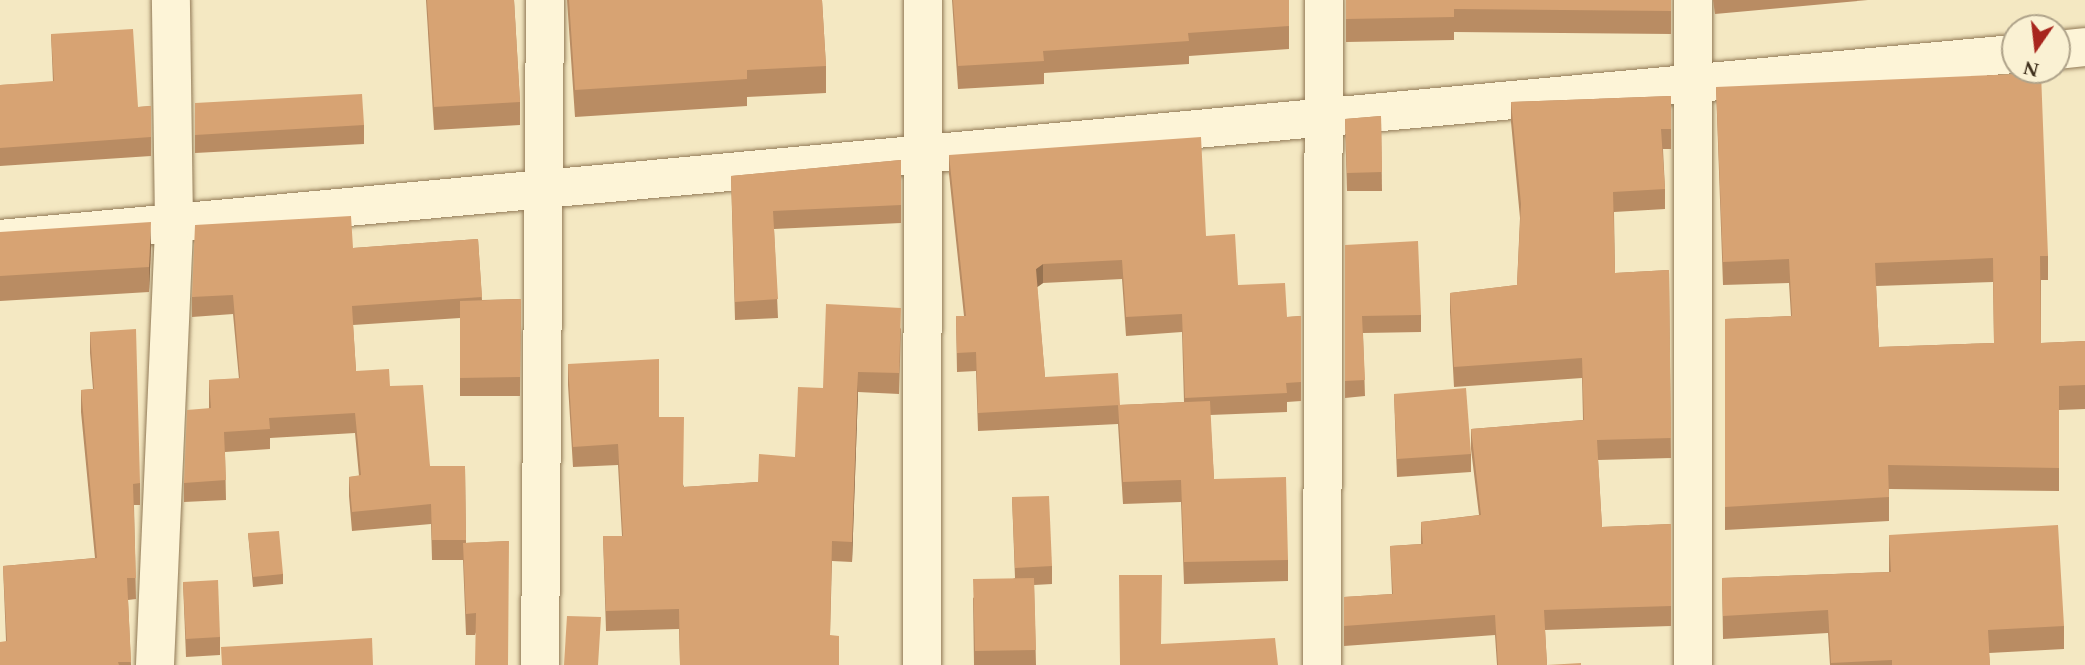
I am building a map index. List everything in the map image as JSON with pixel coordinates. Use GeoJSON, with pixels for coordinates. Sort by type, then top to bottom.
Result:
{"type":"FeatureCollection","features":[{"type":"Feature","properties":{"kind":"street"},"geometry":{"type":"LineString","coordinates":[[155,665],[174,223],[172,0]]}},
{"type":"Feature","properties":{"kind":"street"},"geometry":{"type":"LineString","coordinates":[[540,665],[546,189],[545,0]]}},
{"type":"Feature","properties":{"kind":"street"},"geometry":{"type":"LineString","coordinates":[[922,665],[925,155],[923,0]]}},
{"type":"Feature","properties":{"kind":"street"},"geometry":{"type":"LineString","coordinates":[[1322,665],[1324,0]]}},
{"type":"Feature","properties":{"kind":"street"},"geometry":{"type":"LineString","coordinates":[[1693,0],[1693,665]]}},
{"type":"Feature","properties":{"kind":"street"},"geometry":{"type":"LineString","coordinates":[[0,239],[2001,55]]}},
{"type":"Feature","properties":{"kind":"building"},"geometry":{"type":"Polygon","coordinates":[[[427,0],[514,0],[520,102],[434,107],[427,0]]]}},
{"type":"Feature","properties":{"kind":"building"},"geometry":{"type":"Polygon","coordinates":[[[569,0],[822,0],[826,66],[747,70],[747,79],[575,90],[569,0]]]}},
{"type":"Feature","properties":{"kind":"building"},"geometry":{"type":"Polygon","coordinates":[[[953,0],[1289,0],[1289,26],[1188,33],[1189,41],[1043,51],[1044,61],[958,66],[953,0]]]}},
{"type":"Feature","properties":{"kind":"building"},"geometry":{"type":"Polygon","coordinates":[[[1346,0],[1671,0],[1671,11],[1454,9],[1454,17],[1346,19],[1346,0]]]}},
{"type":"Feature","properties":{"kind":"building"},"geometry":{"type":"Polygon","coordinates":[[[133,29],[138,107],[151,106],[151,137],[0,148],[0,85],[54,81],[51,34],[133,29]]]}},
{"type":"Feature","properties":{"kind":"building"},"geometry":{"type":"Polygon","coordinates":[[[2001,75],[2001,84],[2041,84],[2048,256],[2040,256],[2041,343],[2085,341],[2085,385],[2059,386],[2059,468],[1888,465],[1889,497],[1725,507],[1725,319],[1792,316],[1789,259],[1723,262],[1716,87],[2001,75]],[[1993,258],[1875,263],[1879,347],[1994,343],[1993,258]]]}},
{"type":"Feature","properties":{"kind":"building"},"geometry":{"type":"Polygon","coordinates":[[[362,94],[364,125],[195,135],[195,103],[362,94]]]}},
{"type":"Feature","properties":{"kind":"building"},"geometry":{"type":"Polygon","coordinates":[[[1671,96],[1671,129],[1661,129],[1665,189],[1613,192],[1615,273],[1669,270],[1671,438],[1597,440],[1602,527],[1671,524],[1671,606],[1544,610],[1547,665],[1498,665],[1495,615],[1344,626],[1344,597],[1393,594],[1390,546],[1423,544],[1421,522],[1481,515],[1471,429],[1584,420],[1582,358],[1454,367],[1450,293],[1517,285],[1521,204],[1511,102],[1671,96]]]}},
{"type":"Feature","properties":{"kind":"building"},"geometry":{"type":"Polygon","coordinates":[[[1381,116],[1382,172],[1347,173],[1345,119],[1381,116]]]}},
{"type":"Feature","properties":{"kind":"building"},"geometry":{"type":"Polygon","coordinates":[[[1201,137],[1206,236],[1235,234],[1238,285],[1285,283],[1287,317],[1301,316],[1301,382],[1286,383],[1287,393],[1185,398],[1182,314],[1126,317],[1122,260],[1043,264],[1036,269],[1045,377],[1118,373],[1120,405],[978,413],[976,352],[957,353],[956,316],[966,316],[949,155],[1201,137]]]}},
{"type":"Feature","properties":{"kind":"building"},"geometry":{"type":"Polygon","coordinates":[[[901,160],[901,205],[773,211],[778,299],[735,302],[731,176],[901,160]]]}},
{"type":"Feature","properties":{"kind":"building"},"geometry":{"type":"Polygon","coordinates":[[[351,216],[353,248],[478,239],[482,297],[352,306],[356,371],[389,369],[390,386],[423,385],[430,466],[465,466],[466,540],[432,540],[431,504],[352,512],[349,477],[361,475],[355,413],[269,418],[270,429],[224,432],[226,480],[184,483],[187,410],[211,408],[209,380],[240,378],[233,295],[192,297],[195,225],[351,216]]]}},
{"type":"Feature","properties":{"kind":"building"},"geometry":{"type":"Polygon","coordinates":[[[151,222],[149,267],[0,276],[0,232],[151,222]]]}},
{"type":"Feature","properties":{"kind":"building"},"geometry":{"type":"Polygon","coordinates":[[[1418,241],[1421,315],[1362,316],[1365,380],[1345,381],[1345,245],[1418,241]]]}},
{"type":"Feature","properties":{"kind":"building"},"geometry":{"type":"Polygon","coordinates":[[[521,299],[520,377],[460,378],[460,301],[521,299]]]}},
{"type":"Feature","properties":{"kind":"building"},"geometry":{"type":"Polygon","coordinates":[[[826,304],[901,308],[899,373],[858,372],[852,542],[832,541],[830,635],[839,636],[839,665],[680,665],[679,609],[606,611],[603,536],[623,536],[618,444],[573,447],[568,364],[659,359],[659,417],[684,417],[683,487],[758,482],[759,454],[795,457],[798,387],[823,388],[826,304]]]}},
{"type":"Feature","properties":{"kind":"building"},"geometry":{"type":"Polygon","coordinates":[[[136,329],[140,483],[133,484],[136,578],[127,578],[131,662],[118,662],[119,665],[0,665],[0,642],[7,641],[3,566],[97,558],[81,390],[94,389],[90,332],[136,329]]]}},
{"type":"Feature","properties":{"kind":"building"},"geometry":{"type":"Polygon","coordinates":[[[1466,388],[1471,454],[1397,459],[1394,394],[1466,388]]]}},
{"type":"Feature","properties":{"kind":"building"},"geometry":{"type":"Polygon","coordinates":[[[1210,401],[1214,479],[1286,477],[1288,560],[1184,562],[1181,480],[1123,482],[1118,405],[1210,401]]]}},
{"type":"Feature","properties":{"kind":"building"},"geometry":{"type":"Polygon","coordinates":[[[1049,496],[1052,566],[1015,568],[1012,497],[1049,496]]]}},
{"type":"Feature","properties":{"kind":"building"},"geometry":{"type":"Polygon","coordinates":[[[2058,525],[2064,626],[1988,630],[1990,665],[1892,665],[1892,660],[1831,663],[1828,610],[1723,616],[1722,578],[1891,572],[1889,535],[2058,525]]]}},
{"type":"Feature","properties":{"kind":"building"},"geometry":{"type":"Polygon","coordinates":[[[279,531],[283,574],[253,577],[248,533],[279,531]]]}},
{"type":"Feature","properties":{"kind":"building"},"geometry":{"type":"Polygon","coordinates":[[[509,541],[508,665],[475,665],[476,613],[466,614],[463,543],[509,541]]]}},
{"type":"Feature","properties":{"kind":"building"},"geometry":{"type":"Polygon","coordinates":[[[1119,575],[1162,575],[1161,644],[1275,638],[1278,665],[1120,665],[1119,575]]]}},
{"type":"Feature","properties":{"kind":"building"},"geometry":{"type":"Polygon","coordinates":[[[1034,578],[1036,650],[975,651],[973,579],[1034,578]]]}},
{"type":"Feature","properties":{"kind":"building"},"geometry":{"type":"Polygon","coordinates":[[[218,580],[220,637],[186,639],[183,582],[218,580]]]}},
{"type":"Feature","properties":{"kind":"building"},"geometry":{"type":"Polygon","coordinates":[[[567,616],[601,617],[598,665],[564,665],[567,616]]]}},
{"type":"Feature","properties":{"kind":"building"},"geometry":{"type":"Polygon","coordinates":[[[372,638],[373,665],[222,665],[221,647],[372,638]]]}},
{"type":"Feature","properties":{"kind":"building"},"geometry":{"type":"Polygon","coordinates":[[[1581,663],[1581,665],[1547,665],[1581,663]]]}}]}
